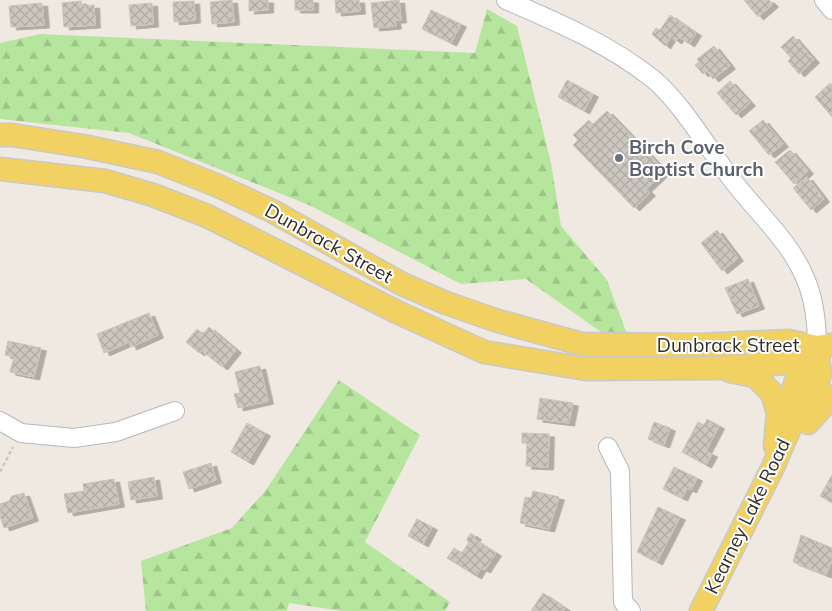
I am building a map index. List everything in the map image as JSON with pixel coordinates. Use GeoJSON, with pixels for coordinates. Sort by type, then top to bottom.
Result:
{"type":"FeatureCollection","features":[{"type":"Feature","properties":{"kind":"main road","name":"Dunbrack Street"},"geometry":{"type":"LineString","coordinates":[[0,135],[12,135],[83,146],[158,162],[216,185],[272,212],[402,284],[446,303],[498,321],[582,344],[700,345],[788,341],[824,346]]}},
{"type":"Feature","properties":{"kind":"main road","name":"Dunbrack Street"},"geometry":{"type":"LineString","coordinates":[[0,170],[105,181],[153,195],[207,216],[397,312],[484,352],[586,369],[717,368],[786,362],[824,346]]}},
{"type":"Feature","properties":{"kind":"main road","name":"Kearney Lake Road"},"geometry":{"type":"LineString","coordinates":[[701,611],[773,467],[793,421],[790,399],[800,368],[824,346]]}},
{"type":"Feature","properties":{"kind":"main road"},"geometry":{"type":"LineString","coordinates":[[717,368],[755,376],[772,393],[778,414],[773,467]]}},
{"type":"Feature","properties":{"kind":"main road"},"geometry":{"type":"LineString","coordinates":[[773,467],[832,396]]}},
{"type":"Feature","properties":{"kind":"street"},"geometry":{"type":"LineString","coordinates":[[506,0],[586,36],[653,79],[683,112],[731,179],[788,247],[806,280],[824,346]]}},
{"type":"Feature","properties":{"kind":"street"},"geometry":{"type":"LineString","coordinates":[[824,0],[832,10]]}},
{"type":"Feature","properties":{"kind":"street"},"geometry":{"type":"LineString","coordinates":[[0,421],[22,433],[74,438],[116,432],[174,411]]}},
{"type":"Feature","properties":{"kind":"street"},"geometry":{"type":"LineString","coordinates":[[608,447],[620,471],[623,602],[630,611]]}},
{"type":"Feature","properties":{"kind":"path"},"geometry":{"type":"LineString","coordinates":[[0,472],[22,433]]}},
{"type":"Feature","properties":{"kind":"green space"},"geometry":{"type":"Polygon","coordinates":[[[487,9],[517,26],[551,163],[561,226],[607,280],[635,356],[526,279],[461,284],[309,205],[129,133],[0,119],[0,43],[40,34],[475,53],[487,9]]]}},
{"type":"Feature","properties":{"kind":"green space"},"geometry":{"type":"Polygon","coordinates":[[[339,380],[420,435],[365,542],[450,602],[445,611],[342,611],[289,603],[287,611],[146,611],[141,561],[232,528],[266,490],[339,380]]]}},
{"type":"Feature","properties":{"kind":"building"},"geometry":{"type":"Polygon","coordinates":[[[232,0],[234,22],[212,24],[210,2],[232,0]]]}},
{"type":"Feature","properties":{"kind":"building"},"geometry":{"type":"Polygon","coordinates":[[[249,0],[268,0],[268,10],[249,11],[249,0]]]}},
{"type":"Feature","properties":{"kind":"building"},"geometry":{"type":"Polygon","coordinates":[[[295,0],[313,0],[313,10],[295,10],[295,0]]]}},
{"type":"Feature","properties":{"kind":"building"},"geometry":{"type":"Polygon","coordinates":[[[335,0],[359,0],[360,11],[336,13],[335,0]]]}},
{"type":"Feature","properties":{"kind":"building"},"geometry":{"type":"Polygon","coordinates":[[[399,0],[401,20],[395,20],[396,26],[374,28],[371,3],[399,0]]]}},
{"type":"Feature","properties":{"kind":"building"},"geometry":{"type":"Polygon","coordinates":[[[744,0],[769,0],[773,4],[758,17],[744,0]]]}},
{"type":"Feature","properties":{"kind":"building"},"geometry":{"type":"Polygon","coordinates":[[[81,1],[82,6],[94,5],[95,25],[64,27],[62,3],[81,1]]]}},
{"type":"Feature","properties":{"kind":"building"},"geometry":{"type":"Polygon","coordinates":[[[194,1],[195,20],[174,22],[173,2],[194,1]]]}},
{"type":"Feature","properties":{"kind":"building"},"geometry":{"type":"Polygon","coordinates":[[[42,3],[44,25],[11,27],[9,6],[42,3]]]}},
{"type":"Feature","properties":{"kind":"building"},"geometry":{"type":"Polygon","coordinates":[[[152,3],[153,24],[131,26],[129,5],[152,3]]]}},
{"type":"Feature","properties":{"kind":"building"},"geometry":{"type":"Polygon","coordinates":[[[431,10],[461,24],[451,43],[422,29],[431,10]]]}},
{"type":"Feature","properties":{"kind":"building"},"geometry":{"type":"Polygon","coordinates":[[[670,15],[696,33],[689,44],[679,37],[676,41],[671,37],[665,46],[652,34],[656,28],[660,30],[670,15]]]}},
{"type":"Feature","properties":{"kind":"building"},"geometry":{"type":"Polygon","coordinates":[[[793,36],[814,60],[799,74],[788,61],[791,58],[781,47],[793,36]]]}},
{"type":"Feature","properties":{"kind":"building"},"geometry":{"type":"Polygon","coordinates":[[[714,46],[730,66],[713,79],[707,71],[703,74],[695,65],[699,62],[697,59],[714,46]]]}},
{"type":"Feature","properties":{"kind":"building"},"geometry":{"type":"Polygon","coordinates":[[[567,80],[593,94],[584,111],[558,97],[567,80]]]}},
{"type":"Feature","properties":{"kind":"building"},"geometry":{"type":"Polygon","coordinates":[[[730,81],[750,103],[736,115],[717,93],[730,81]]]}},
{"type":"Feature","properties":{"kind":"building"},"geometry":{"type":"Polygon","coordinates":[[[830,83],[832,85],[832,117],[815,97],[830,83]]]}},
{"type":"Feature","properties":{"kind":"building","name":"Birch Cove Baptist Church"},"geometry":{"type":"Polygon","coordinates":[[[607,111],[665,171],[646,189],[650,193],[634,208],[573,145],[578,140],[573,135],[589,120],[593,124],[607,111]]]}},
{"type":"Feature","properties":{"kind":"building"},"geometry":{"type":"Polygon","coordinates":[[[763,120],[783,144],[769,155],[749,131],[763,120]]]}},
{"type":"Feature","properties":{"kind":"building"},"geometry":{"type":"Polygon","coordinates":[[[790,150],[808,171],[794,184],[775,162],[790,150]]]}},
{"type":"Feature","properties":{"kind":"building"},"geometry":{"type":"Polygon","coordinates":[[[807,177],[824,199],[811,210],[793,188],[807,177]]]}},
{"type":"Feature","properties":{"kind":"building"},"geometry":{"type":"Polygon","coordinates":[[[717,230],[738,258],[722,271],[701,243],[717,230]]]}},
{"type":"Feature","properties":{"kind":"building"},"geometry":{"type":"Polygon","coordinates":[[[748,279],[759,306],[737,314],[725,288],[748,279]]]}},
{"type":"Feature","properties":{"kind":"building"},"geometry":{"type":"Polygon","coordinates":[[[149,313],[158,335],[131,347],[129,342],[104,353],[97,334],[149,313]]]}},
{"type":"Feature","properties":{"kind":"building"},"geometry":{"type":"Polygon","coordinates":[[[209,327],[236,350],[222,367],[201,350],[199,353],[186,342],[197,329],[203,334],[209,327]]]}},
{"type":"Feature","properties":{"kind":"building"},"geometry":{"type":"Polygon","coordinates":[[[8,341],[41,348],[34,377],[10,372],[14,357],[5,355],[8,341]]]}},
{"type":"Feature","properties":{"kind":"building"},"geometry":{"type":"Polygon","coordinates":[[[260,366],[268,401],[238,408],[234,394],[240,393],[235,372],[260,366]]]}},
{"type":"Feature","properties":{"kind":"building"},"geometry":{"type":"Polygon","coordinates":[[[540,398],[573,403],[569,423],[537,419],[540,398]]]}},
{"type":"Feature","properties":{"kind":"building"},"geometry":{"type":"Polygon","coordinates":[[[707,419],[719,426],[706,451],[712,454],[706,465],[682,452],[698,422],[704,425],[707,419]]]}},
{"type":"Feature","properties":{"kind":"building"},"geometry":{"type":"Polygon","coordinates":[[[654,422],[670,428],[664,445],[648,439],[654,422]]]}},
{"type":"Feature","properties":{"kind":"building"},"geometry":{"type":"Polygon","coordinates":[[[247,423],[265,433],[248,462],[231,452],[247,423]]]}},
{"type":"Feature","properties":{"kind":"building"},"geometry":{"type":"Polygon","coordinates":[[[522,433],[549,434],[548,467],[526,466],[527,443],[522,443],[522,433]]]}},
{"type":"Feature","properties":{"kind":"building"},"geometry":{"type":"Polygon","coordinates":[[[211,463],[216,480],[189,489],[183,472],[211,463]]]}},
{"type":"Feature","properties":{"kind":"building"},"geometry":{"type":"Polygon","coordinates":[[[674,467],[697,478],[691,490],[687,488],[682,498],[663,489],[674,467]]]}},
{"type":"Feature","properties":{"kind":"building"},"geometry":{"type":"Polygon","coordinates":[[[832,475],[832,503],[820,496],[832,475]]]}},
{"type":"Feature","properties":{"kind":"building"},"geometry":{"type":"Polygon","coordinates":[[[154,477],[157,496],[131,500],[128,482],[154,477]]]}},
{"type":"Feature","properties":{"kind":"building"},"geometry":{"type":"Polygon","coordinates":[[[114,479],[119,504],[68,513],[64,494],[84,491],[83,484],[114,479]]]}},
{"type":"Feature","properties":{"kind":"building"},"geometry":{"type":"Polygon","coordinates":[[[533,491],[559,497],[549,529],[520,523],[525,497],[531,498],[533,491]]]}},
{"type":"Feature","properties":{"kind":"building"},"geometry":{"type":"Polygon","coordinates":[[[24,493],[33,518],[4,528],[0,516],[0,504],[9,501],[12,496],[24,493]]]}},
{"type":"Feature","properties":{"kind":"building"},"geometry":{"type":"Polygon","coordinates":[[[658,507],[680,517],[657,562],[637,552],[658,507]]]}},
{"type":"Feature","properties":{"kind":"building"},"geometry":{"type":"Polygon","coordinates":[[[417,519],[432,527],[423,544],[408,536],[417,519]]]}},
{"type":"Feature","properties":{"kind":"building"},"geometry":{"type":"Polygon","coordinates":[[[471,533],[476,537],[474,539],[496,553],[485,570],[481,568],[476,576],[447,558],[454,548],[462,553],[469,542],[466,540],[471,533]]]}},
{"type":"Feature","properties":{"kind":"building"},"geometry":{"type":"Polygon","coordinates":[[[801,535],[832,548],[832,560],[826,575],[793,562],[801,535]]]}},
{"type":"Feature","properties":{"kind":"building"},"geometry":{"type":"Polygon","coordinates":[[[543,593],[565,608],[563,611],[531,611],[543,593]]]}},
{"type":"Feature","properties":{"kind":"place","name":"Birch Cove Baptist Church"},"geometry":{"type":"Point","coordinates":[619,158]}}]}
